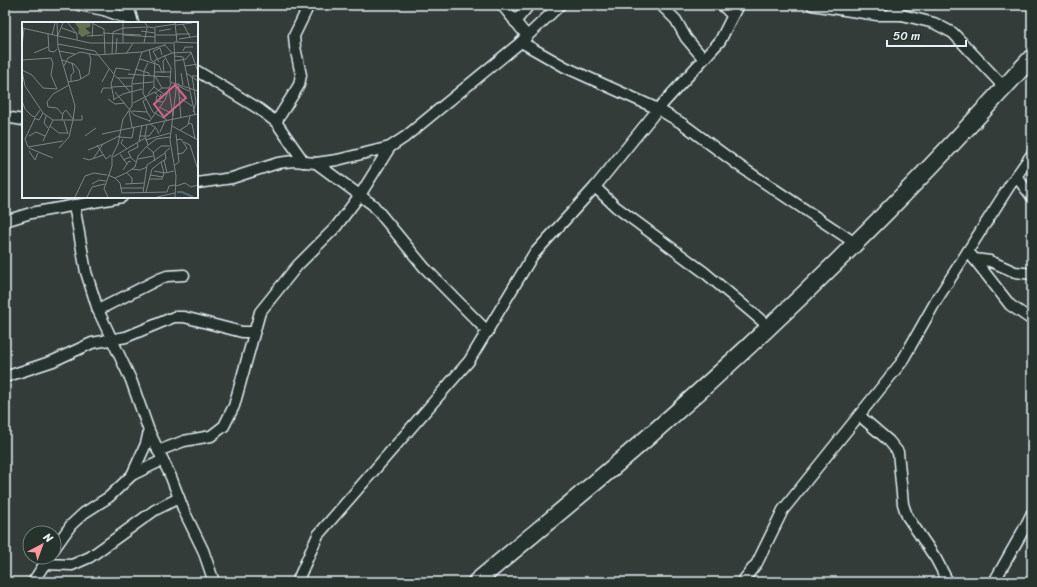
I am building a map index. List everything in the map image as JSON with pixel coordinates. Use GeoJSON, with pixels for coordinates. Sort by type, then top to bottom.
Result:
{"type":"FeatureCollection","features":[{"type":"Feature","properties":{"kind":"main road"},"geometry":{"type":"LineString","coordinates":[[476,582],[646,438],[768,326],[855,243],[946,151],[1032,57]]}},
{"type":"Feature","properties":{"kind":"street"},"geometry":{"type":"LineString","coordinates":[[79,5],[107,7],[132,21]]}},
{"type":"Feature","properties":{"kind":"street"},"geometry":{"type":"LineString","coordinates":[[128,5],[132,21]]}},
{"type":"Feature","properties":{"kind":"street"},"geometry":{"type":"LineString","coordinates":[[276,122],[299,85],[301,75],[294,36],[309,5]]}},
{"type":"Feature","properties":{"kind":"street"},"geometry":{"type":"LineString","coordinates":[[502,5],[515,22],[524,39],[565,67],[658,109],[683,124],[741,167],[855,243]]}},
{"type":"Feature","properties":{"kind":"street"},"geometry":{"type":"LineString","coordinates":[[515,22],[529,5]]}},
{"type":"Feature","properties":{"kind":"street"},"geometry":{"type":"LineString","coordinates":[[198,184],[232,178],[278,163],[316,163],[390,147],[416,129],[524,39],[560,5]]}},
{"type":"Feature","properties":{"kind":"street"},"geometry":{"type":"LineString","coordinates":[[661,5],[676,20],[686,38],[703,58]]}},
{"type":"Feature","properties":{"kind":"street"},"geometry":{"type":"LineString","coordinates":[[722,5],[732,15]]}},
{"type":"Feature","properties":{"kind":"street"},"geometry":{"type":"LineString","coordinates":[[296,582],[318,535],[469,361],[488,332],[533,255],[595,187],[658,109],[720,41],[738,5]]}},
{"type":"Feature","properties":{"kind":"street"},"geometry":{"type":"LineString","coordinates":[[812,5],[877,15],[902,15],[934,23],[953,33],[1005,88]]}},
{"type":"Feature","properties":{"kind":"street"},"geometry":{"type":"LineString","coordinates":[[891,5],[902,15]]}},
{"type":"Feature","properties":{"kind":"street"},"geometry":{"type":"LineString","coordinates":[[198,72],[276,122],[304,162]]}},
{"type":"Feature","properties":{"kind":"street"},"geometry":{"type":"LineString","coordinates":[[5,117],[22,120]]}},
{"type":"Feature","properties":{"kind":"street"},"geometry":{"type":"LineString","coordinates":[[62,537],[71,525],[109,497],[132,475],[184,441],[211,436],[224,426],[236,399],[260,312],[297,266],[335,228],[360,195],[390,147]]}},
{"type":"Feature","properties":{"kind":"street"},"geometry":{"type":"LineString","coordinates":[[742,582],[757,563],[783,510],[824,457],[860,416],[902,363],[936,301],[971,255],[1016,176],[1032,154]]}},
{"type":"Feature","properties":{"kind":"street"},"geometry":{"type":"LineString","coordinates":[[316,163],[373,205],[386,218],[424,266],[488,332]]}},
{"type":"Feature","properties":{"kind":"street"},"geometry":{"type":"LineString","coordinates":[[1016,176],[1032,197]]}},
{"type":"Feature","properties":{"kind":"street"},"geometry":{"type":"LineString","coordinates":[[595,187],[616,207],[704,272],[768,326]]}},
{"type":"Feature","properties":{"kind":"street"},"geometry":{"type":"LineString","coordinates":[[5,221],[31,213],[116,198]]}},
{"type":"Feature","properties":{"kind":"street"},"geometry":{"type":"LineString","coordinates":[[74,205],[86,272],[98,310],[113,339],[131,380],[149,431],[203,550],[214,582]]}},
{"type":"Feature","properties":{"kind":"street"},"geometry":{"type":"LineString","coordinates":[[971,255],[990,261],[1015,272],[1032,274]]}},
{"type":"Feature","properties":{"kind":"street"},"geometry":{"type":"LineString","coordinates":[[971,255],[1010,305],[1032,320]]}},
{"type":"Feature","properties":{"kind":"street"},"geometry":{"type":"LineString","coordinates":[[98,310],[167,276],[184,275]]}},
{"type":"Feature","properties":{"kind":"street"},"geometry":{"type":"LineString","coordinates":[[5,377],[53,361],[92,343],[126,337],[174,317],[184,317],[242,332],[254,332]]}},
{"type":"Feature","properties":{"kind":"street"},"geometry":{"type":"LineString","coordinates":[[860,416],[890,441],[898,452],[903,504],[906,516],[936,559],[948,582]]}},
{"type":"Feature","properties":{"kind":"street"},"geometry":{"type":"LineString","coordinates":[[132,475],[146,444],[149,431]]}},
{"type":"Feature","properties":{"kind":"street"},"geometry":{"type":"LineString","coordinates":[[62,563],[72,565],[90,557],[155,510],[179,498]]}},
{"type":"Feature","properties":{"kind":"street"},"geometry":{"type":"LineString","coordinates":[[994,582],[1032,513]]}},
{"type":"Feature","properties":{"kind":"street"},"geometry":{"type":"LineString","coordinates":[[33,582],[44,565]]}}]}
